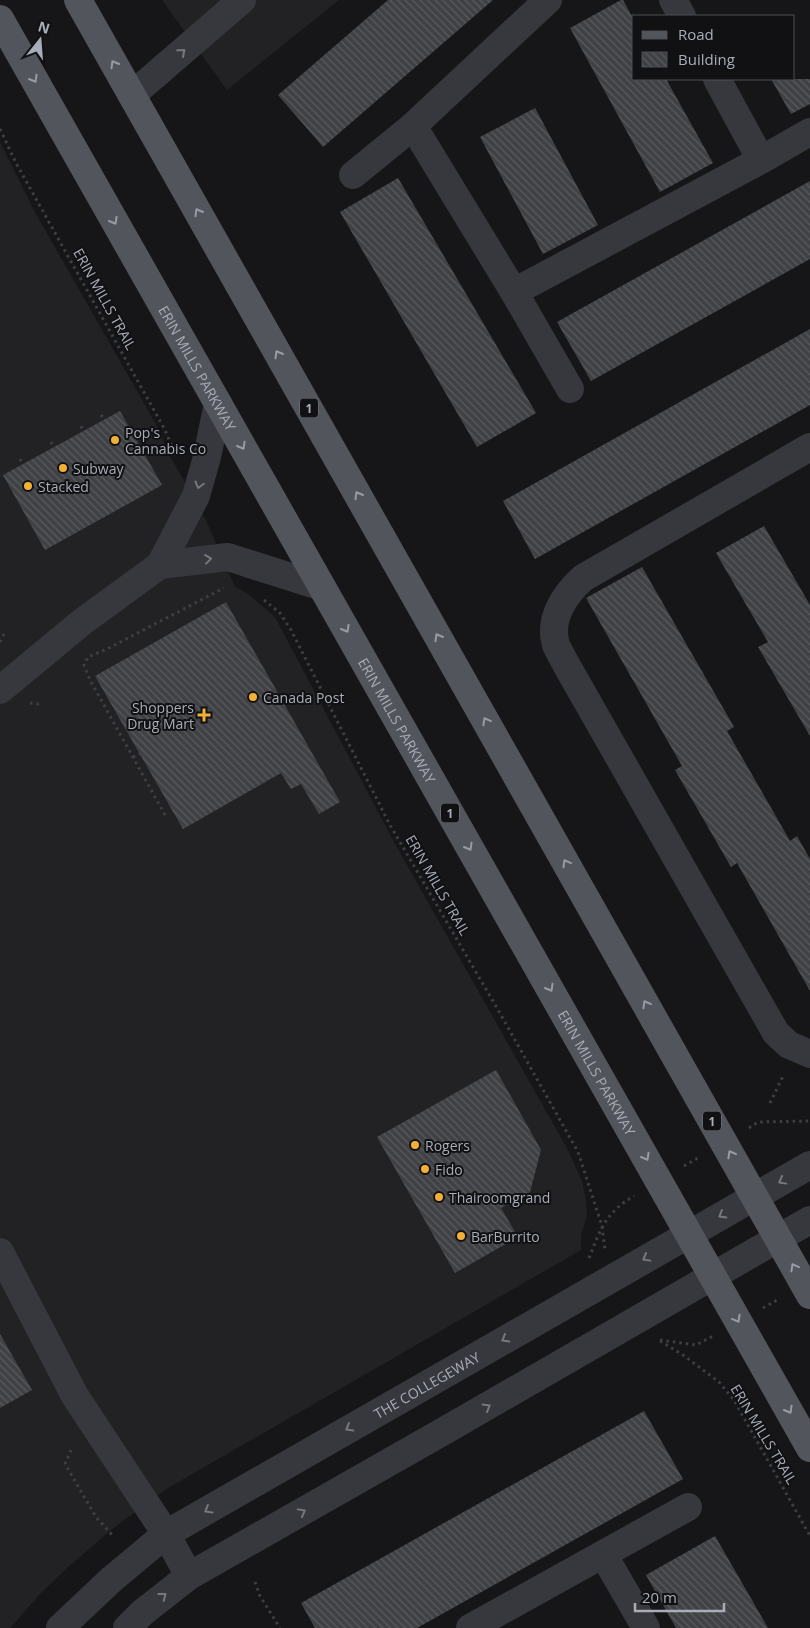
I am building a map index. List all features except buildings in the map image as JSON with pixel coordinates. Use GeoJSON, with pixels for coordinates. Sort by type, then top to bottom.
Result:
{"type":"FeatureCollection","features":[{"type":"Feature","properties":{"kind":"main road","name":"1"},"geometry":{"type":"LineString","coordinates":[[78,0],[810,1295]]}},
{"type":"Feature","properties":{"kind":"main road","name":"ERIN MILLS PARKWAY"},"geometry":{"type":"LineString","coordinates":[[0,19],[810,1448]]}},
{"type":"Feature","properties":{"kind":"street"},"geometry":{"type":"LineString","coordinates":[[132,95],[242,0]]}},
{"type":"Feature","properties":{"kind":"street"},"geometry":{"type":"LineString","coordinates":[[353,175],[413,126],[548,0]]}},
{"type":"Feature","properties":{"kind":"street"},"geometry":{"type":"LineString","coordinates":[[673,0],[681,15]]}},
{"type":"Feature","properties":{"kind":"street"},"geometry":{"type":"LineString","coordinates":[[717,80],[761,160]]}},
{"type":"Feature","properties":{"kind":"street"},"geometry":{"type":"LineString","coordinates":[[413,126],[514,292],[570,389]]}},
{"type":"Feature","properties":{"kind":"street"},"geometry":{"type":"LineString","coordinates":[[514,292],[810,132]]}},
{"type":"Feature","properties":{"kind":"street"},"geometry":{"type":"LineString","coordinates":[[0,690],[82,622],[160,565],[196,496],[207,457],[218,404]]}},
{"type":"Feature","properties":{"kind":"street"},"geometry":{"type":"LineString","coordinates":[[808,452],[583,578],[564,598],[554,629],[556,645],[567,666],[776,1033],[789,1045],[810,1054]]}},
{"type":"Feature","properties":{"kind":"street"},"geometry":{"type":"LineString","coordinates":[[160,565],[228,557],[322,587]]}},
{"type":"Feature","properties":{"kind":"street","name":"THE COLLEGEWAY"},"geometry":{"type":"LineString","coordinates":[[60,1628],[112,1579],[166,1534],[810,1165]]}},
{"type":"Feature","properties":{"kind":"street"},"geometry":{"type":"LineString","coordinates":[[127,1628],[142,1613],[189,1576],[810,1220]]}},
{"type":"Feature","properties":{"kind":"street"},"geometry":{"type":"LineString","coordinates":[[0,1252],[75,1396],[166,1534],[189,1576]]}},
{"type":"Feature","properties":{"kind":"street"},"geometry":{"type":"LineString","coordinates":[[470,1628],[688,1507]]}},
{"type":"Feature","properties":{"kind":"street"},"geometry":{"type":"LineString","coordinates":[[603,1554],[646,1628]]}},
{"type":"Feature","properties":{"kind":"path","name":"ERIN MILLS TRAIL"},"geometry":{"type":"LineString","coordinates":[[0,129],[16,163],[166,430],[178,463]]}},
{"type":"Feature","properties":{"kind":"path"},"geometry":{"type":"LineString","coordinates":[[102,414],[104,419]]}},
{"type":"Feature","properties":{"kind":"path"},"geometry":{"type":"LineString","coordinates":[[81,426],[83,431]]}},
{"type":"Feature","properties":{"kind":"path"},"geometry":{"type":"LineString","coordinates":[[51,442],[54,447]]}},
{"type":"Feature","properties":{"kind":"path"},"geometry":{"type":"LineString","coordinates":[[20,459],[23,465]]}},
{"type":"Feature","properties":{"kind":"path"},"geometry":{"type":"LineString","coordinates":[[165,816],[90,680],[84,665],[88,657],[232,584]]}},
{"type":"Feature","properties":{"kind":"path","name":"ERIN MILLS TRAIL"},"geometry":{"type":"LineString","coordinates":[[263,599],[280,613],[291,630],[390,825],[497,1008],[578,1152],[602,1226]]}},
{"type":"Feature","properties":{"kind":"path"},"geometry":{"type":"LineString","coordinates":[[0,642],[4,634]]}},
{"type":"Feature","properties":{"kind":"path"},"geometry":{"type":"LineString","coordinates":[[133,757],[140,754]]}},
{"type":"Feature","properties":{"kind":"path"},"geometry":{"type":"LineString","coordinates":[[758,1122],[810,1121]]}},
{"type":"Feature","properties":{"kind":"path","name":"ERIN MILLS TRAIL"},"geometry":{"type":"LineString","coordinates":[[658,1340],[683,1355],[720,1382],[734,1400],[810,1536]]}},
{"type":"Feature","properties":{"kind":"path"},"geometry":{"type":"LineString","coordinates":[[71,1450],[65,1464],[96,1517],[113,1536]]}},
{"type":"Feature","properties":{"kind":"path"},"geometry":{"type":"LineString","coordinates":[[255,1582],[260,1596],[280,1628]]}},
{"type":"Feature","properties":{"kind":"shaded area"},"geometry":{"type":"Polygon","coordinates":[[[162,0],[339,0],[227,90],[162,0]]]}},
{"type":"Feature","properties":{"kind":"shaded area"},"geometry":{"type":"Polygon","coordinates":[[[0,142],[36,214],[157,426],[170,456],[205,518],[235,587],[247,593],[275,617],[394,842],[567,1148],[582,1181],[587,1216],[581,1235],[581,1250],[168,1488],[111,1530],[66,1569],[40,1594],[10,1628],[0,1628],[0,142]]]}},
{"type":"Feature","properties":{"kind":"place","name":"Pop's Cannabis Co"},"geometry":{"type":"Point","coordinates":[115,440]}},
{"type":"Feature","properties":{"kind":"place","name":"Subway"},"geometry":{"type":"Point","coordinates":[63,468]}},
{"type":"Feature","properties":{"kind":"place","name":"Stacked"},"geometry":{"type":"Point","coordinates":[28,486]}},
{"type":"Feature","properties":{"kind":"place","name":"Canada Post"},"geometry":{"type":"Point","coordinates":[253,697]}},
{"type":"Feature","properties":{"kind":"place","name":"Shoppers Drug Mart"},"geometry":{"type":"Point","coordinates":[204,715]}},
{"type":"Feature","properties":{"kind":"place","name":"Rogers"},"geometry":{"type":"Point","coordinates":[415,1145]}},
{"type":"Feature","properties":{"kind":"place","name":"Fido"},"geometry":{"type":"Point","coordinates":[425,1169]}},
{"type":"Feature","properties":{"kind":"place","name":"Thairoomgrand"},"geometry":{"type":"Point","coordinates":[439,1197]}},
{"type":"Feature","properties":{"kind":"place","name":"BarBurrito"},"geometry":{"type":"Point","coordinates":[461,1236]}}]}
